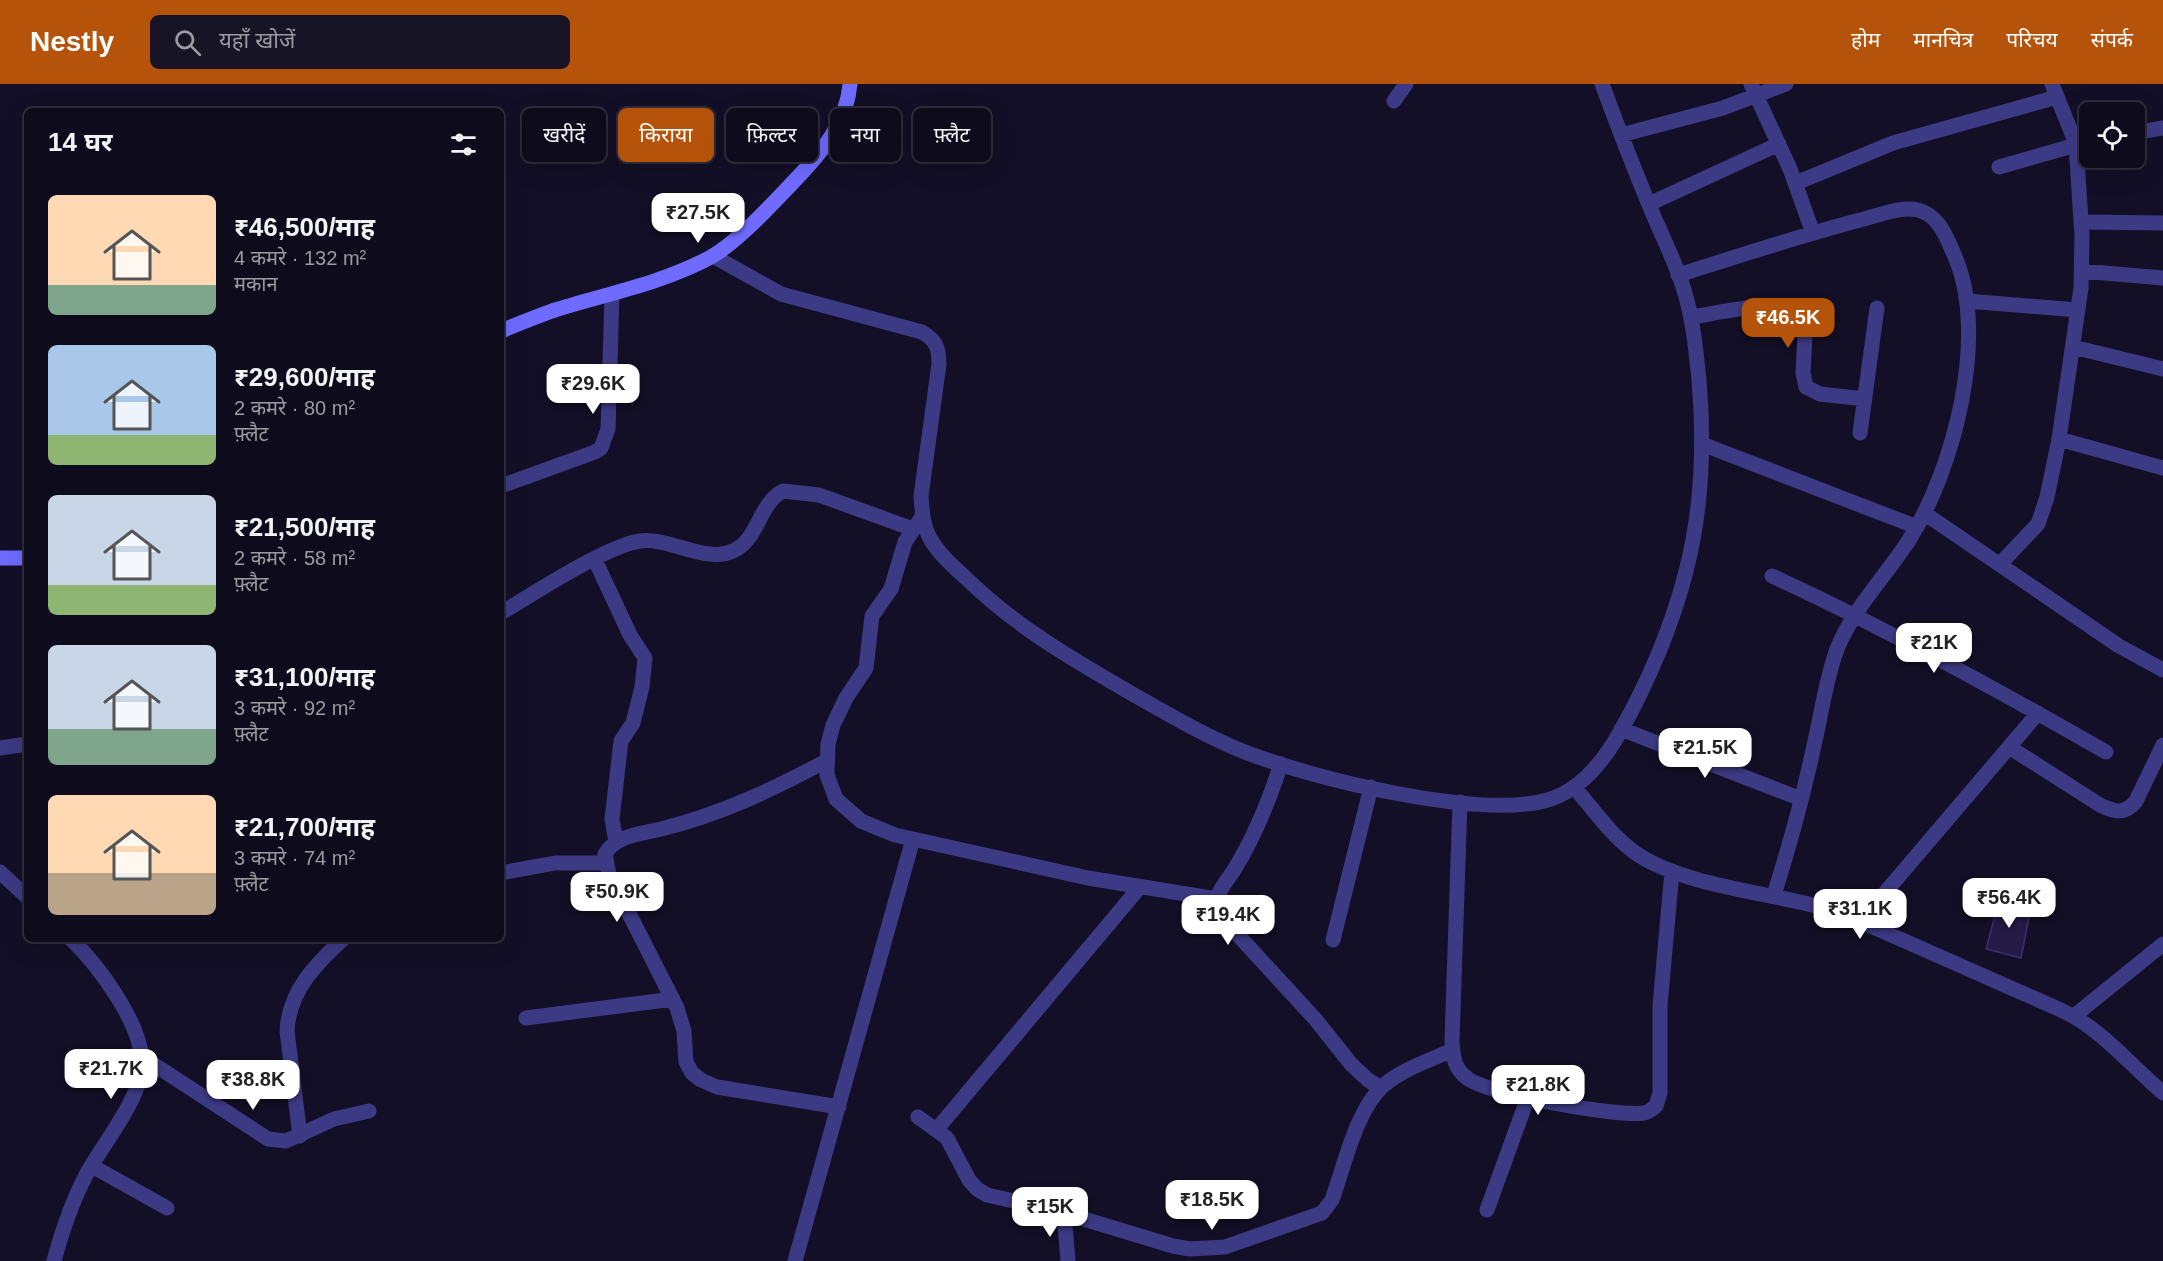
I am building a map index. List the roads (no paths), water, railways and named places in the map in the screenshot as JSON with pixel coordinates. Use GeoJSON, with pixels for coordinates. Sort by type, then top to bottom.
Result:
{"type":"FeatureCollection","features":[{"type":"Feature","properties":{"kind":"street"},"geometry":{"type":"LineString","coordinates":[[504,330],[551,311],[670,276],[712,256],[776,200],[812,163],[836,130],[849,98],[849,84]]}},
{"type":"Feature","properties":{"kind":"street"},"geometry":{"type":"LineString","coordinates":[[1394,101],[1406,84]]}},
{"type":"Feature","properties":{"kind":"street"},"geometry":{"type":"LineString","coordinates":[[504,611],[619,547],[643,540],[710,554],[723,554],[737,550],[758,523],[769,501],[783,491],[794,490],[918,523],[941,554],[1010,618],[1080,663],[1152,705],[1243,751],[1281,764],[1371,787],[1460,802],[1486,805],[1522,804],[1551,799],[1574,787],[1592,772],[1621,729],[1655,662],[1685,583],[1700,503],[1702,444],[1699,378],[1691,317],[1678,275],[1602,84]]}},
{"type":"Feature","properties":{"kind":"street"},"geometry":{"type":"LineString","coordinates":[[1621,135],[1754,90],[1786,84]]}},
{"type":"Feature","properties":{"kind":"street"},"geometry":{"type":"LineString","coordinates":[[1754,90],[1796,183],[1813,233]]}},
{"type":"Feature","properties":{"kind":"street"},"geometry":{"type":"LineString","coordinates":[[1796,183],[1893,143],[2055,90],[2079,135]]}},
{"type":"Feature","properties":{"kind":"street"},"geometry":{"type":"LineString","coordinates":[[2145,131],[2163,128]]}},
{"type":"Feature","properties":{"kind":"street"},"geometry":{"type":"LineString","coordinates":[[1999,167],[2079,143]]}},
{"type":"Feature","properties":{"kind":"street"},"geometry":{"type":"LineString","coordinates":[[1649,204],[1779,144]]}},
{"type":"Feature","properties":{"kind":"street"},"geometry":{"type":"LineString","coordinates":[[2000,564],[2038,524],[2047,497],[2060,439],[2079,310],[2082,271],[2082,168]]}},
{"type":"Feature","properties":{"kind":"street"},"geometry":{"type":"LineString","coordinates":[[1678,275],[1813,233],[1902,210],[1919,210],[1928,213],[1942,229],[1950,244],[1962,275],[1967,301],[1966,353],[1955,423],[1943,466],[1920,520],[1856,614],[1838,647],[1830,670],[1801,799],[1774,895]]}},
{"type":"Feature","properties":{"kind":"street"},"geometry":{"type":"LineString","coordinates":[[2081,222],[2163,223]]}},
{"type":"Feature","properties":{"kind":"street"},"geometry":{"type":"LineString","coordinates":[[712,256],[781,294],[922,332],[933,338],[939,350],[918,523],[903,548],[891,589],[872,616],[869,660],[839,710],[828,744],[826,761],[830,788],[846,811],[876,829],[913,839],[1139,888],[1217,899]]}},
{"type":"Feature","properties":{"kind":"street"},"geometry":{"type":"LineString","coordinates":[[2082,271],[2163,278]]}},
{"type":"Feature","properties":{"kind":"street"},"geometry":{"type":"LineString","coordinates":[[504,485],[586,456],[601,448],[604,442],[610,401],[612,294]]}},
{"type":"Feature","properties":{"kind":"street"},"geometry":{"type":"LineString","coordinates":[[1967,301],[2079,310]]}},
{"type":"Feature","properties":{"kind":"street"},"geometry":{"type":"LineString","coordinates":[[1691,317],[1781,305],[1799,308],[1806,316],[1803,373],[1806,387],[1820,394],[1865,399]]}},
{"type":"Feature","properties":{"kind":"street"},"geometry":{"type":"LineString","coordinates":[[1860,434],[1877,308]]}},
{"type":"Feature","properties":{"kind":"street"},"geometry":{"type":"LineString","coordinates":[[2073,347],[2163,369]]}},
{"type":"Feature","properties":{"kind":"street"},"geometry":{"type":"LineString","coordinates":[[2060,439],[2163,468]]}},
{"type":"Feature","properties":{"kind":"street"},"geometry":{"type":"LineString","coordinates":[[1702,444],[1920,520],[2000,564],[2119,646],[2163,670]]}},
{"type":"Feature","properties":{"kind":"street"},"geometry":{"type":"LineString","coordinates":[[0,558],[24,558]]}},
{"type":"Feature","properties":{"kind":"street"},"geometry":{"type":"LineString","coordinates":[[595,560],[630,635],[645,658],[642,687],[633,723],[621,741],[612,819],[616,842]]}},
{"type":"Feature","properties":{"kind":"street"},"geometry":{"type":"LineString","coordinates":[[1772,576],[1856,614],[2106,752]]}},
{"type":"Feature","properties":{"kind":"street"},"geometry":{"type":"LineString","coordinates":[[1860,921],[2038,713]]}},
{"type":"Feature","properties":{"kind":"street"},"geometry":{"type":"LineString","coordinates":[[1621,729],[1801,799]]}},
{"type":"Feature","properties":{"kind":"street"},"geometry":{"type":"LineString","coordinates":[[0,748],[24,744]]}},
{"type":"Feature","properties":{"kind":"street"},"geometry":{"type":"LineString","coordinates":[[2008,747],[2100,805],[2116,812],[2130,808],[2136,801],[2163,745]]}},
{"type":"Feature","properties":{"kind":"street"},"geometry":{"type":"LineString","coordinates":[[826,761],[729,807],[616,842],[605,854],[609,874],[673,999],[684,1031],[686,1062],[692,1073],[717,1087],[839,1107]]}},
{"type":"Feature","properties":{"kind":"street"},"geometry":{"type":"LineString","coordinates":[[1281,764],[1252,840],[1215,905],[1220,917],[1245,940],[1274,977],[1316,1020],[1351,1064],[1368,1080],[1381,1088]]}},
{"type":"Feature","properties":{"kind":"street"},"geometry":{"type":"LineString","coordinates":[[1333,940],[1371,787]]}},
{"type":"Feature","properties":{"kind":"street"},"geometry":{"type":"LineString","coordinates":[[1574,787],[1627,846],[1650,862],[1704,881],[1820,906],[1860,921],[2074,1016],[2130,1060],[2163,1093]]}},
{"type":"Feature","properties":{"kind":"street"},"geometry":{"type":"LineString","coordinates":[[1460,802],[1452,1050],[1456,1068],[1469,1080],[1528,1097],[1628,1113],[1643,1113],[1656,1106],[1660,1093],[1661,995],[1672,871]]}},
{"type":"Feature","properties":{"kind":"street"},"geometry":{"type":"LineString","coordinates":[[795,1261],[913,839]]}},
{"type":"Feature","properties":{"kind":"street"},"geometry":{"type":"LineString","coordinates":[[504,872],[555,863],[607,863]]}},
{"type":"Feature","properties":{"kind":"street"},"geometry":{"type":"LineString","coordinates":[[0,872],[24,894]]}},
{"type":"Feature","properties":{"kind":"street"},"geometry":{"type":"LineString","coordinates":[[937,1129],[1139,888]]}},
{"type":"Feature","properties":{"kind":"street"},"geometry":{"type":"LineString","coordinates":[[54,1261],[72,1203],[140,1079],[141,1056],[138,1034],[125,1010],[73,942]]}},
{"type":"Feature","properties":{"kind":"street"},"geometry":{"type":"LineString","coordinates":[[300,1136],[287,1031],[288,1015],[292,1001],[303,982],[340,942]]}},
{"type":"Feature","properties":{"kind":"street"},"geometry":{"type":"LineString","coordinates":[[2074,1016],[2163,944]]}},
{"type":"Feature","properties":{"kind":"street"},"geometry":{"type":"LineString","coordinates":[[526,1018],[673,999]]}},
{"type":"Feature","properties":{"kind":"street"},"geometry":{"type":"LineString","coordinates":[[918,1117],[937,1129],[953,1146],[977,1189],[1006,1201],[1064,1213],[1155,1242],[1190,1249],[1235,1244],[1322,1213],[1332,1200],[1369,1102],[1381,1088],[1401,1073],[1452,1050]]}},
{"type":"Feature","properties":{"kind":"street"},"geometry":{"type":"LineString","coordinates":[[141,1056],[268,1139],[286,1141],[333,1119],[369,1112]]}},
{"type":"Feature","properties":{"kind":"street"},"geometry":{"type":"LineString","coordinates":[[1487,1210],[1528,1097]]}},
{"type":"Feature","properties":{"kind":"street"},"geometry":{"type":"LineString","coordinates":[[92,1166],[167,1208]]}},
{"type":"Feature","properties":{"kind":"street"},"geometry":{"type":"LineString","coordinates":[[1064,1213],[1068,1261]]}}]}
